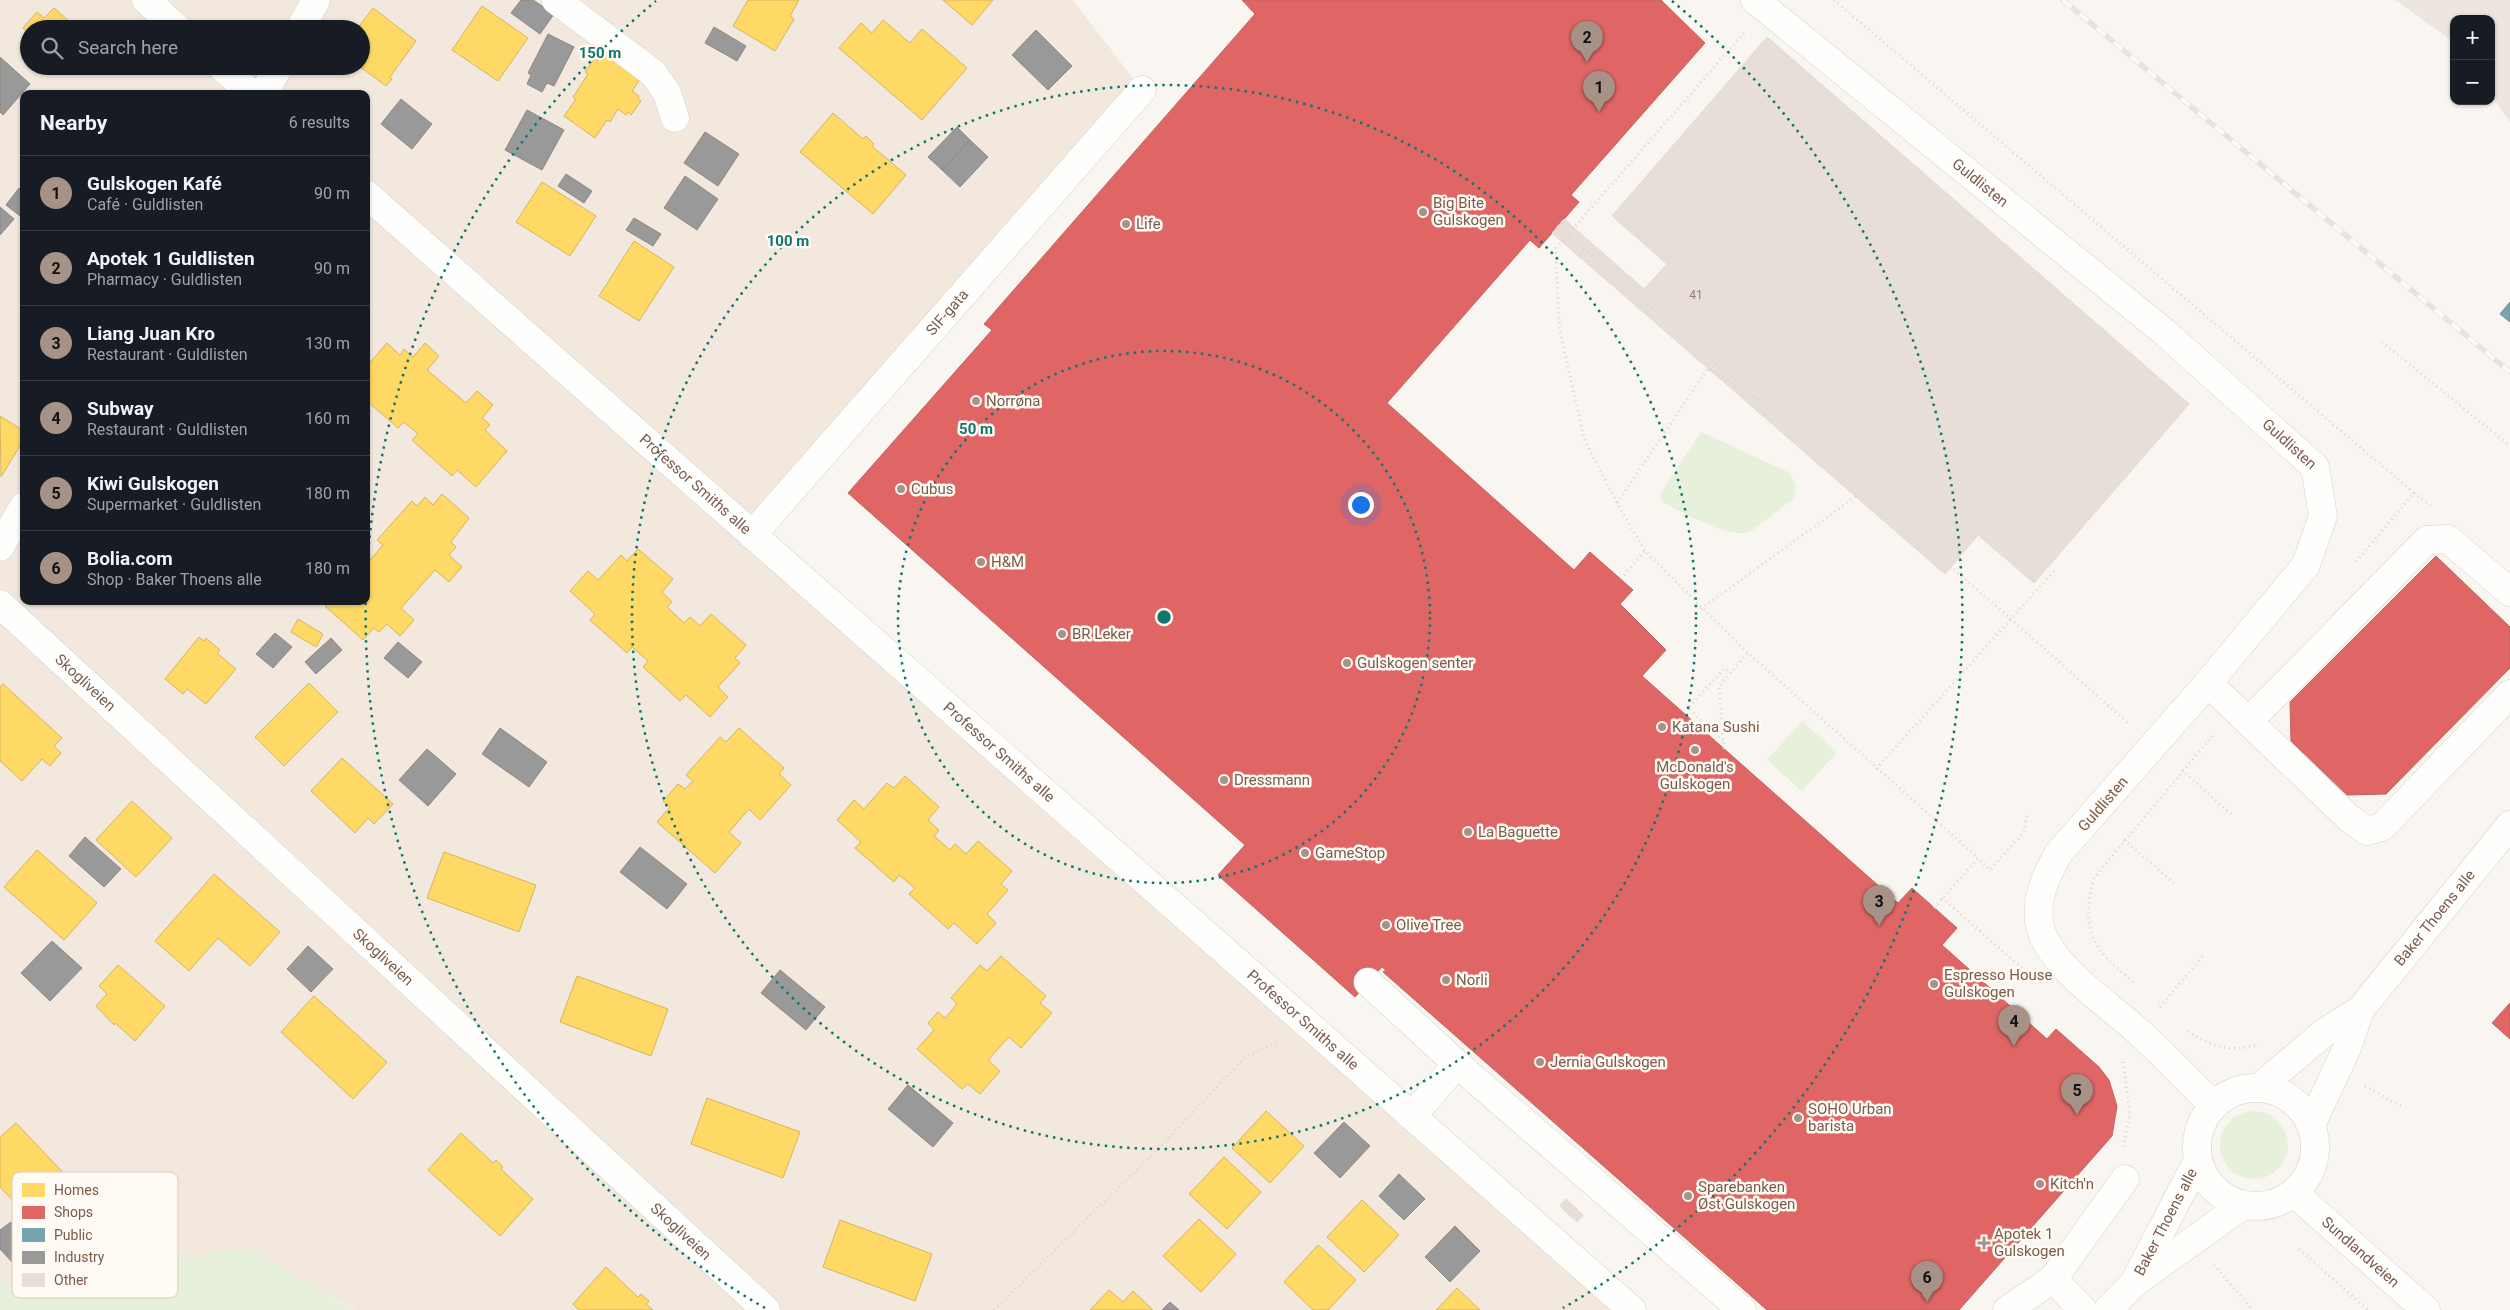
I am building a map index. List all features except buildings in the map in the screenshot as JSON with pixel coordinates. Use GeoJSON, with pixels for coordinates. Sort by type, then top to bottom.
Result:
{"type":"FeatureCollection","features":[{"type":"Feature","properties":{"kind":"street"},"geometry":{"type":"LineString","coordinates":[[146,0],[168,20]]}},
{"type":"Feature","properties":{"kind":"street"},"geometry":{"type":"LineString","coordinates":[[305,20],[316,0]]}},
{"type":"Feature","properties":{"kind":"street"},"geometry":{"type":"LineString","coordinates":[[556,0],[653,73],[667,93],[675,118]]}},
{"type":"Feature","properties":{"kind":"street","name":"Guldlisten"},"geometry":{"type":"LineString","coordinates":[[1760,4],[2163,332],[2315,467],[2323,516],[2306,565],[2208,682],[2058,854],[2046,877],[2038,902],[2040,924],[2048,944],[2066,967],[2138,1031],[2213,1105]]}},
{"type":"Feature","properties":{"kind":"street"},"geometry":{"type":"LineString","coordinates":[[231,75],[248,90]]}},
{"type":"Feature","properties":{"kind":"street"},"geometry":{"type":"LineString","coordinates":[[265,90],[273,75]]}},
{"type":"Feature","properties":{"kind":"street","name":"SIF-gata"},"geometry":{"type":"LineString","coordinates":[[752,535],[1142,90]]}},
{"type":"Feature","properties":{"kind":"street","name":"Professor Smiths alle"},"geometry":{"type":"LineString","coordinates":[[370,198],[1632,1310]]}},
{"type":"Feature","properties":{"kind":"street"},"geometry":{"type":"LineString","coordinates":[[0,548],[20,513]]}},
{"type":"Feature","properties":{"kind":"street"},"geometry":{"type":"LineString","coordinates":[[2243,714],[2427,540],[2448,539],[2510,592]]}},
{"type":"Feature","properties":{"kind":"street","name":"Skogliveien"},"geometry":{"type":"LineString","coordinates":[[0,604],[766,1310]]}},
{"type":"Feature","properties":{"kind":"street"},"geometry":{"type":"LineString","coordinates":[[2208,682],[2343,813],[2367,831],[2382,828],[2510,694]]}},
{"type":"Feature","properties":{"kind":"street","name":"Baker Thoens alle"},"geometry":{"type":"LineString","coordinates":[[2260,1087],[2325,1032],[2360,1010],[2510,825]]}},
{"type":"Feature","properties":{"kind":"street"},"geometry":{"type":"LineString","coordinates":[[1368,982],[1457,1064],[1742,1310]]}},
{"type":"Feature","properties":{"kind":"street","name":"Baker Thoens alle"},"geometry":{"type":"LineString","coordinates":[[2312,1125],[2347,1048],[2360,1010]]}},
{"type":"Feature","properties":{"kind":"street"},"geometry":{"type":"LineString","coordinates":[[1412,1116],[1457,1064]]}},
{"type":"Feature","properties":{"kind":"street"},"geometry":{"type":"LineString","coordinates":[[2260,1087],[2276,1090],[2304,1110],[2312,1125],[2315,1140],[2315,1156],[2310,1170],[2294,1193],[2277,1202],[2260,1206],[2244,1205],[2228,1199],[2214,1189],[2204,1176],[2198,1160],[2196,1140],[2202,1121],[2213,1105],[2227,1094],[2243,1088],[2260,1087]]}},
{"type":"Feature","properties":{"kind":"street","name":"Baker Thoens alle"},"geometry":{"type":"LineString","coordinates":[[2134,1283],[2198,1160]]}},
{"type":"Feature","properties":{"kind":"street"},"geometry":{"type":"LineString","coordinates":[[2007,1310],[2053,1279],[2125,1179]]}},
{"type":"Feature","properties":{"kind":"street","name":"Sundlandveien"},"geometry":{"type":"LineString","coordinates":[[2294,1193],[2426,1310]]}},
{"type":"Feature","properties":{"kind":"street","name":"Baker Thoens alle"},"geometry":{"type":"LineString","coordinates":[[2108,1310],[2134,1283],[2244,1205]]}},
{"type":"Feature","properties":{"kind":"street"},"geometry":{"type":"LineString","coordinates":[[2053,1279],[2083,1310]]}},
{"type":"Feature","properties":{"kind":"path"},"geometry":{"type":"LineString","coordinates":[[1834,0],[2414,493],[2350,570]]}},
{"type":"Feature","properties":{"kind":"path"},"geometry":{"type":"LineString","coordinates":[[1760,4],[1556,248],[1559,326],[1584,439],[1617,504],[1645,551],[1701,609],[1748,653],[1990,870],[2024,832],[2027,813]]}},
{"type":"Feature","properties":{"kind":"path"},"geometry":{"type":"LineString","coordinates":[[1557,226],[2011,619],[2233,816]]}},
{"type":"Feature","properties":{"kind":"path"},"geometry":{"type":"LineString","coordinates":[[2382,342],[2510,446]]}},
{"type":"Feature","properties":{"kind":"path"},"geometry":{"type":"LineString","coordinates":[[1617,504],[1708,368],[1769,409]]}},
{"type":"Feature","properties":{"kind":"path"},"geometry":{"type":"LineString","coordinates":[[1701,609],[1863,490]]}},
{"type":"Feature","properties":{"kind":"path"},"geometry":{"type":"LineString","coordinates":[[1621,579],[1645,551]]}},
{"type":"Feature","properties":{"kind":"path"},"geometry":{"type":"LineString","coordinates":[[1876,769],[2054,571]]}},
{"type":"Feature","properties":{"kind":"path"},"geometry":{"type":"LineString","coordinates":[[1724,749],[1719,686],[1748,653]]}},
{"type":"Feature","properties":{"kind":"path"},"geometry":{"type":"LineString","coordinates":[[1724,741],[1688,708],[1725,668],[1731,673]]}},
{"type":"Feature","properties":{"kind":"path"},"geometry":{"type":"LineString","coordinates":[[2140,988],[2099,950],[2090,926],[2088,900],[2094,878],[2182,771],[2243,714]]}},
{"type":"Feature","properties":{"kind":"path"},"geometry":{"type":"LineString","coordinates":[[2124,840],[2174,883]]}},
{"type":"Feature","properties":{"kind":"path"},"geometry":{"type":"LineString","coordinates":[[1934,908],[1978,858]]}},
{"type":"Feature","properties":{"kind":"path"},"geometry":{"type":"LineString","coordinates":[[2160,1007],[2204,955]]}},
{"type":"Feature","properties":{"kind":"path"},"geometry":{"type":"LineString","coordinates":[[2153,1001],[2167,1013]]}},
{"type":"Feature","properties":{"kind":"path"},"geometry":{"type":"LineString","coordinates":[[994,1310],[1164,1143],[1244,1058],[1310,1026]]}},
{"type":"Feature","properties":{"kind":"path"},"geometry":{"type":"LineString","coordinates":[[2182,1026],[2211,1044],[2230,1050],[2246,1048],[2261,1043]]}},
{"type":"Feature","properties":{"kind":"path"},"geometry":{"type":"LineString","coordinates":[[2122,1060],[2125,1067],[2130,1114],[2118,1172],[2125,1179]]}},
{"type":"Feature","properties":{"kind":"path"},"geometry":{"type":"LineString","coordinates":[[2360,1083],[2401,1106]]}},
{"type":"Feature","properties":{"kind":"path"},"geometry":{"type":"LineString","coordinates":[[2299,1249],[2368,1310]]}},
{"type":"Feature","properties":{"kind":"path"},"geometry":{"type":"LineString","coordinates":[[2212,1262],[2252,1310]]}},
{"type":"Feature","properties":{"kind":"shaded area"},"geometry":{"type":"Polygon","coordinates":[[[0,0],[1073,0],[1142,90],[752,535],[1632,1310],[355,1310],[248,1248],[178,1258],[178,1172],[12,1172],[12,1282],[0,1284],[0,0]]]}},
{"type":"Feature","properties":{"kind":"shaded area"},"geometry":{"type":"Polygon","coordinates":[[[2395,0],[2510,0],[2510,122],[2495,101],[2495,15],[2450,15],[2450,39],[2395,0]]]}},
{"type":"Feature","properties":{"kind":"green space"},"geometry":{"type":"Polygon","coordinates":[[[1701,432],[1790,473],[1796,486],[1793,499],[1750,532],[1741,533],[1730,532],[1706,524],[1662,502],[1661,493],[1701,432]]]}},
{"type":"Feature","properties":{"kind":"green space"},"geometry":{"type":"Polygon","coordinates":[[[1802,721],[1837,752],[1802,791],[1767,760],[1802,721]]]}},
{"type":"Feature","properties":{"kind":"green space"},"geometry":{"type":"Polygon","coordinates":[[[2254,1111],[2267,1113],[2278,1121],[2286,1132],[2288,1145],[2286,1158],[2278,1169],[2267,1177],[2254,1179],[2241,1177],[2230,1169],[2222,1158],[2220,1145],[2222,1132],[2230,1121],[2241,1113],[2254,1111]]]}},
{"type":"Feature","properties":{"kind":"green space"},"geometry":{"type":"Polygon","coordinates":[[[248,1248],[354,1310],[0,1310],[0,1284],[12,1282],[12,1298],[178,1298],[178,1258],[248,1248]]]}},
{"type":"Feature","properties":{"kind":"railway"},"geometry":{"type":"LineString","coordinates":[[2063,0],[2510,372]]}},
{"type":"Feature","properties":{"kind":"place","name":"Apotek 1 Guldlisten"},"geometry":{"type":"Point","coordinates":[1587,62]}},
{"type":"Feature","properties":{"kind":"place","name":"Gulskogen Kafé"},"geometry":{"type":"Point","coordinates":[1599,112]}},
{"type":"Feature","properties":{"kind":"place","name":"Big Bite Gulskogen"},"geometry":{"type":"Point","coordinates":[1423,212]}},
{"type":"Feature","properties":{"kind":"place","name":"Life"},"geometry":{"type":"Point","coordinates":[1126,224]}},
{"type":"Feature","properties":{"kind":"place","name":"Norrøna"},"geometry":{"type":"Point","coordinates":[976,401]}},
{"type":"Feature","properties":{"kind":"place","name":"Cubus"},"geometry":{"type":"Point","coordinates":[901,489]}},
{"type":"Feature","properties":{"kind":"place","name":"H&M"},"geometry":{"type":"Point","coordinates":[981,562]}},
{"type":"Feature","properties":{"kind":"place","name":"BR Leker"},"geometry":{"type":"Point","coordinates":[1062,634]}},
{"type":"Feature","properties":{"kind":"place","name":"Gulskogen senter"},"geometry":{"type":"Point","coordinates":[1347,663]}},
{"type":"Feature","properties":{"kind":"place","name":"Katana Sushi"},"geometry":{"type":"Point","coordinates":[1662,727]}},
{"type":"Feature","properties":{"kind":"place","name":"McDonald's Gulskogen"},"geometry":{"type":"Point","coordinates":[1695,750]}},
{"type":"Feature","properties":{"kind":"place","name":"Dressmann"},"geometry":{"type":"Point","coordinates":[1224,780]}},
{"type":"Feature","properties":{"kind":"place","name":"La Baguette"},"geometry":{"type":"Point","coordinates":[1468,832]}},
{"type":"Feature","properties":{"kind":"place","name":"GameStop"},"geometry":{"type":"Point","coordinates":[1305,853]}},
{"type":"Feature","properties":{"kind":"place","name":"Olive Tree"},"geometry":{"type":"Point","coordinates":[1386,925]}},
{"type":"Feature","properties":{"kind":"place","name":"Liang Juan Kro"},"geometry":{"type":"Point","coordinates":[1879,926]}},
{"type":"Feature","properties":{"kind":"place","name":"Norli"},"geometry":{"type":"Point","coordinates":[1446,980]}},
{"type":"Feature","properties":{"kind":"place","name":"Espresso House Gulskogen"},"geometry":{"type":"Point","coordinates":[1934,984]}},
{"type":"Feature","properties":{"kind":"place","name":"Subway"},"geometry":{"type":"Point","coordinates":[2014,1046]}},
{"type":"Feature","properties":{"kind":"place","name":"Jernia Gulskogen"},"geometry":{"type":"Point","coordinates":[1540,1062]}},
{"type":"Feature","properties":{"kind":"place","name":"Kiwi Gulskogen"},"geometry":{"type":"Point","coordinates":[2077,1115]}},
{"type":"Feature","properties":{"kind":"place","name":"SOHO Urban barista"},"geometry":{"type":"Point","coordinates":[1798,1118]}},
{"type":"Feature","properties":{"kind":"place","name":"Kitch'n"},"geometry":{"type":"Point","coordinates":[2040,1184]}},
{"type":"Feature","properties":{"kind":"place","name":"Sparebanken Øst Gulskogen"},"geometry":{"type":"Point","coordinates":[1688,1196]}},
{"type":"Feature","properties":{"kind":"place","name":"Apotek 1 Gulskogen"},"geometry":{"type":"Point","coordinates":[1984,1243]}},
{"type":"Feature","properties":{"kind":"place","name":"Bolia.com"},"geometry":{"type":"Point","coordinates":[1927,1302]}}]}
